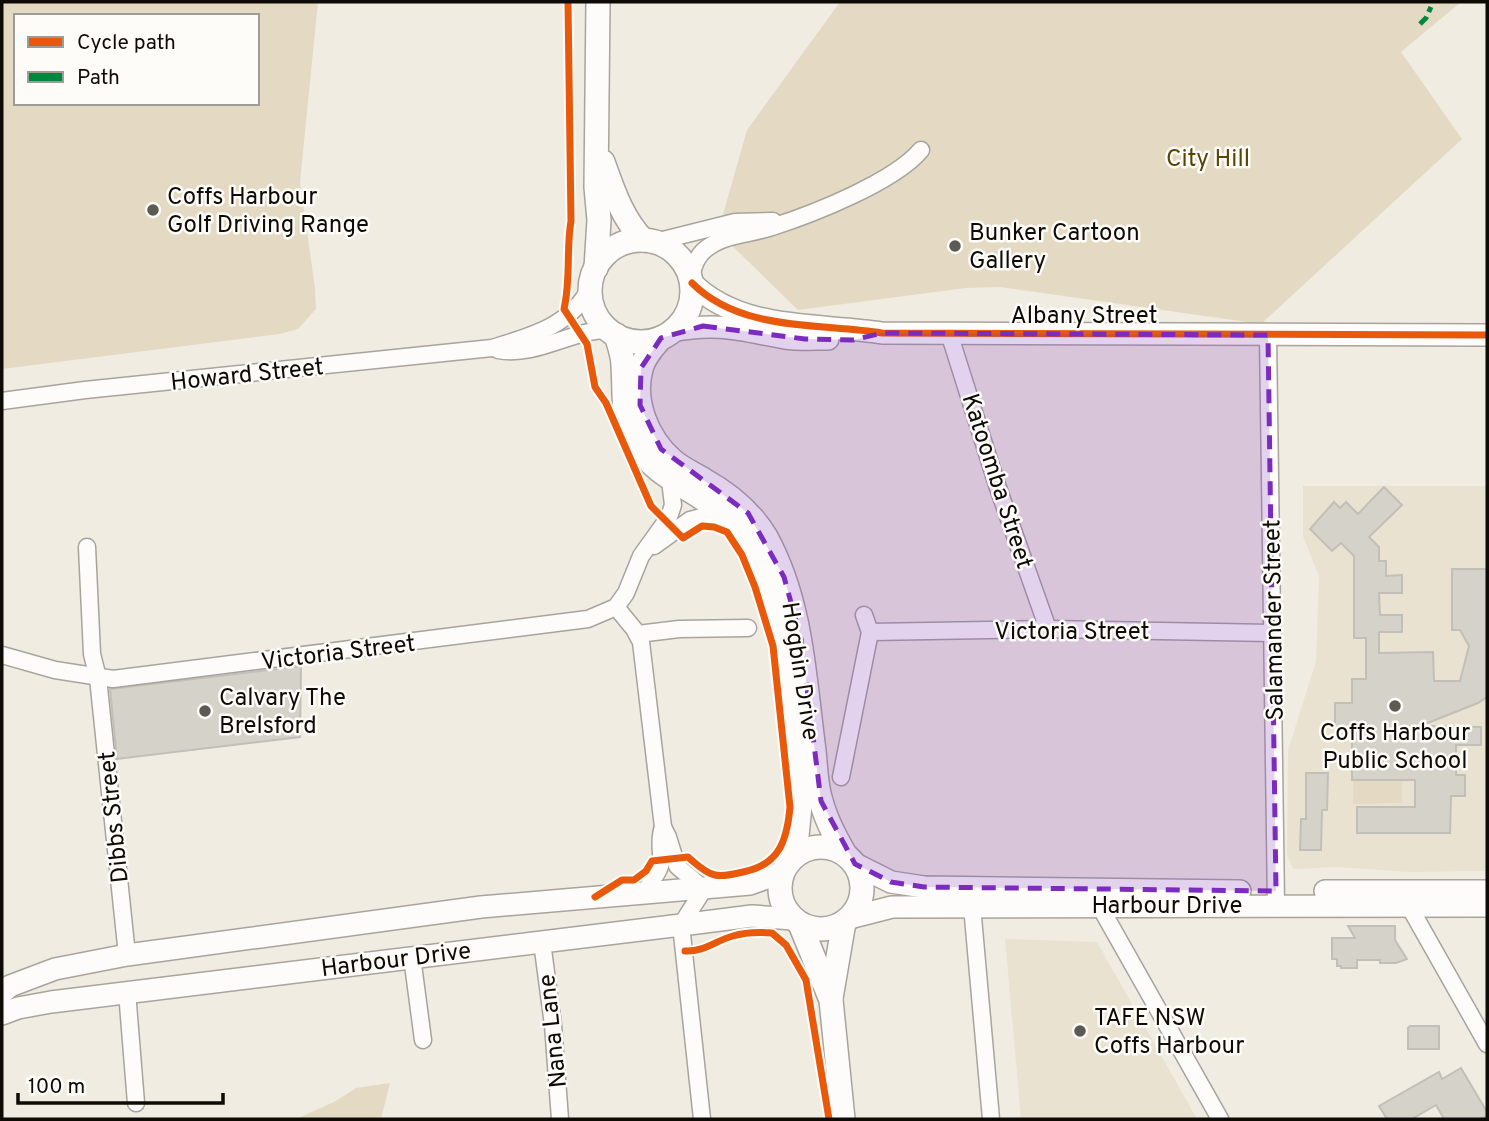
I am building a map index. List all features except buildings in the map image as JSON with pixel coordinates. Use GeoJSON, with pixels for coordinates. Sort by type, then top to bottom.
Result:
{"type":"FeatureCollection","features":[{"type":"Feature","properties":{"kind":"main road"},"geometry":{"type":"LineString","coordinates":[[598,2],[596,187],[599,220],[592,303],[598,318],[612,332],[630,340],[646,341],[666,334],[682,322],[692,297],[691,280],[683,261],[671,249],[649,241],[633,230],[598,149]]}},
{"type":"Feature","properties":{"kind":"main road"},"geometry":{"type":"LineString","coordinates":[[593,278],[604,256],[615,247],[629,241],[649,241]]}},
{"type":"Feature","properties":{"kind":"main road","name":"Hogbin Drive"},"geometry":{"type":"LineString","coordinates":[[612,332],[623,364],[622,397],[629,431],[637,446],[648,461],[670,480],[720,512],[752,548],[771,589],[781,625],[800,785],[789,864]]}},
{"type":"Feature","properties":{"kind":"main road","name":"Hogbin Drive"},"geometry":{"type":"LineString","coordinates":[[666,334],[641,368],[639,388],[645,422],[661,449],[674,462],[720,490],[748,513],[761,529],[776,557],[796,614],[801,639],[819,793],[832,831],[850,859]]}},
{"type":"Feature","properties":{"kind":"main road"},"geometry":{"type":"LineString","coordinates":[[831,1000],[796,921],[785,909],[780,897],[780,884],[789,864],[807,849],[820,847],[833,849],[850,859],[862,886],[856,909],[847,920],[831,1000],[843,1119]]}},
{"type":"Feature","properties":{"kind":"main road"},"geometry":{"type":"LineString","coordinates":[[796,921],[822,929],[847,920]]}},
{"type":"Feature","properties":{"kind":"street"},"geometry":{"type":"LineString","coordinates":[[691,280],[700,254],[719,240],[771,228],[861,190],[900,170],[921,150]]}},
{"type":"Feature","properties":{"kind":"street"},"geometry":{"type":"LineString","coordinates":[[649,241],[735,222],[789,220]]}},
{"type":"Feature","properties":{"kind":"street","name":"Howard Street"},"geometry":{"type":"LineString","coordinates":[[492,348],[545,331],[559,322],[579,305],[593,278]]}},
{"type":"Feature","properties":{"kind":"street","name":"Albany Street"},"geometry":{"type":"LineString","coordinates":[[691,280],[712,301],[751,316],[782,323],[882,333],[1487,335]]}},
{"type":"Feature","properties":{"kind":"street","name":"Albany Street"},"geometry":{"type":"LineString","coordinates":[[666,334],[703,326],[723,326],[786,338],[853,340],[882,333]]}},
{"type":"Feature","properties":{"kind":"street","name":"Howard Street"},"geometry":{"type":"LineString","coordinates":[[2,401],[492,348],[524,351],[581,334],[612,332]]}},
{"type":"Feature","properties":{"kind":"street","name":"Katoomba Street"},"geometry":{"type":"LineString","coordinates":[[949,333],[997,485],[1048,629]]}},
{"type":"Feature","properties":{"kind":"street","name":"Salamander Street"},"geometry":{"type":"LineString","coordinates":[[1268,335],[1276,898]]}},
{"type":"Feature","properties":{"kind":"street"},"geometry":{"type":"LineString","coordinates":[[670,480],[673,505],[669,517],[641,556],[626,593],[616,607],[638,634],[663,827],[677,866],[704,888],[681,925],[702,1119]]}},
{"type":"Feature","properties":{"kind":"street"},"geometry":{"type":"LineString","coordinates":[[641,556],[690,520],[720,512]]}},
{"type":"Feature","properties":{"kind":"street","name":"Dibbs Street"},"geometry":{"type":"LineString","coordinates":[[87,547],[92,654],[98,678],[127,955]]}},
{"type":"Feature","properties":{"kind":"street","name":"Victoria Street"},"geometry":{"type":"LineString","coordinates":[[2,655],[55,670],[113,679],[588,620],[616,607]]}},
{"type":"Feature","properties":{"kind":"street"},"geometry":{"type":"LineString","coordinates":[[841,777],[870,632],[864,615]]}},
{"type":"Feature","properties":{"kind":"street"},"geometry":{"type":"LineString","coordinates":[[638,634],[679,629],[748,628]]}},
{"type":"Feature","properties":{"kind":"street","name":"Victoria Street"},"geometry":{"type":"LineString","coordinates":[[870,632],[1048,629],[1273,633]]}},
{"type":"Feature","properties":{"kind":"street"},"geometry":{"type":"LineString","coordinates":[[646,893],[648,882],[657,873],[661,860],[659,837],[663,827]]}},
{"type":"Feature","properties":{"kind":"street","name":"Harbour Drive"},"geometry":{"type":"LineString","coordinates":[[850,859],[891,883],[923,887],[1276,898],[1409,906],[1487,906]]}},
{"type":"Feature","properties":{"kind":"street","name":"Harbour Drive"},"geometry":{"type":"LineString","coordinates":[[2,993],[10,986],[55,969],[127,955],[481,906],[750,884],[789,864]]}},
{"type":"Feature","properties":{"kind":"street","name":"Harbour Drive"},"geometry":{"type":"LineString","coordinates":[[847,920],[892,906],[1100,905],[1487,891]]}},
{"type":"Feature","properties":{"kind":"street"},"geometry":{"type":"LineString","coordinates":[[1100,905],[1220,1119]]}},
{"type":"Feature","properties":{"kind":"street"},"geometry":{"type":"LineString","coordinates":[[972,906],[990,1119]]}},
{"type":"Feature","properties":{"kind":"street"},"geometry":{"type":"LineString","coordinates":[[1409,906],[1487,1044]]}},
{"type":"Feature","properties":{"kind":"street","name":"Harbour Drive"},"geometry":{"type":"LineString","coordinates":[[2,1014],[51,1002],[127,992],[752,916],[796,921]]}},
{"type":"Feature","properties":{"kind":"street","name":"Nana Lane"},"geometry":{"type":"LineString","coordinates":[[542,942],[553,1025],[560,1119]]}},
{"type":"Feature","properties":{"kind":"street"},"geometry":{"type":"LineString","coordinates":[[412,957],[423,1040]]}},
{"type":"Feature","properties":{"kind":"street"},"geometry":{"type":"LineString","coordinates":[[127,992],[136,1103]]}},
{"type":"Feature","properties":{"kind":"highlighted area"},"geometry":{"type":"Polygon","coordinates":[[[703,326],[805,339],[853,340],[882,333],[1268,335],[1276,891],[924,887],[891,882],[855,864],[821,801],[801,639],[784,577],[748,513],[661,449],[640,405],[641,368],[661,338],[703,326]]]}},
{"type":"Feature","properties":{"kind":"shaded area","name":"Coffs Harbour Public School"},"geometry":{"type":"Polygon","coordinates":[[[1303,486],[1487,486],[1487,871],[1408,872],[1339,867],[1293,869],[1287,855],[1288,751],[1316,661],[1319,576],[1303,536],[1303,486]]]}},
{"type":"Feature","properties":{"kind":"shaded area","name":"TAFE NSW Coffs Harbour"},"geometry":{"type":"Polygon","coordinates":[[[1005,939],[1097,942],[1197,1119],[1021,1119],[1005,939]]]}},
{"type":"Feature","properties":{"kind":"green space","name":"Coffs Harbour Golf Driving Range"},"geometry":{"type":"Polygon","coordinates":[[[2,2],[318,2],[300,182],[316,309],[298,329],[280,334],[2,369],[2,2]]]}},
{"type":"Feature","properties":{"kind":"green space","name":"City Hill"},"geometry":{"type":"Polygon","coordinates":[[[840,2],[1461,2],[1401,52],[1462,139],[1261,324],[1000,287],[966,288],[798,310],[718,232],[747,130],[840,2]]]}},
{"type":"Feature","properties":{"kind":"green space"},"geometry":{"type":"Polygon","coordinates":[[[1402,780],[1402,803],[1353,804],[1353,781],[1402,780]]]}},
{"type":"Feature","properties":{"kind":"green space"},"geometry":{"type":"Polygon","coordinates":[[[390,1083],[381,1119],[296,1119],[334,1102],[356,1088],[390,1083]]]}},
{"type":"Feature","properties":{"kind":"marked path"},"geometry":{"type":"LineString","coordinates":[[1420,24],[1431,7]]}},
{"type":"Feature","properties":{"kind":"cycle path"},"geometry":{"type":"LineString","coordinates":[[568,2],[571,221],[564,309],[587,344],[595,387],[606,403],[651,506],[683,538],[702,526],[727,532],[742,555],[773,646],[790,807],[779,850],[765,864],[755,869],[718,876],[704,870],[688,857],[652,861],[646,871],[634,880],[622,880],[595,897]]}},
{"type":"Feature","properties":{"kind":"cycle path"},"geometry":{"type":"LineString","coordinates":[[692,283],[712,299],[757,318],[882,333],[1487,335]]}},
{"type":"Feature","properties":{"kind":"cycle path"},"geometry":{"type":"LineString","coordinates":[[685,951],[698,950],[733,936],[753,933],[772,933],[786,945],[806,980],[829,1119]]}},
{"type":"Feature","properties":{"kind":"place","name":"Coffs Harbour Golf Driving Range"},"geometry":{"type":"Point","coordinates":[153,210]}},
{"type":"Feature","properties":{"kind":"place","name":"Bunker Cartoon Gallery"},"geometry":{"type":"Point","coordinates":[955,246]}},
{"type":"Feature","properties":{"kind":"place","name":"Coffs Harbour Public School"},"geometry":{"type":"Point","coordinates":[1395,706]}},
{"type":"Feature","properties":{"kind":"place","name":"Calvary The Brelsford"},"geometry":{"type":"Point","coordinates":[205,711]}},
{"type":"Feature","properties":{"kind":"place","name":"TAFE NSW Coffs Harbour"},"geometry":{"type":"Point","coordinates":[1080,1031]}}]}
